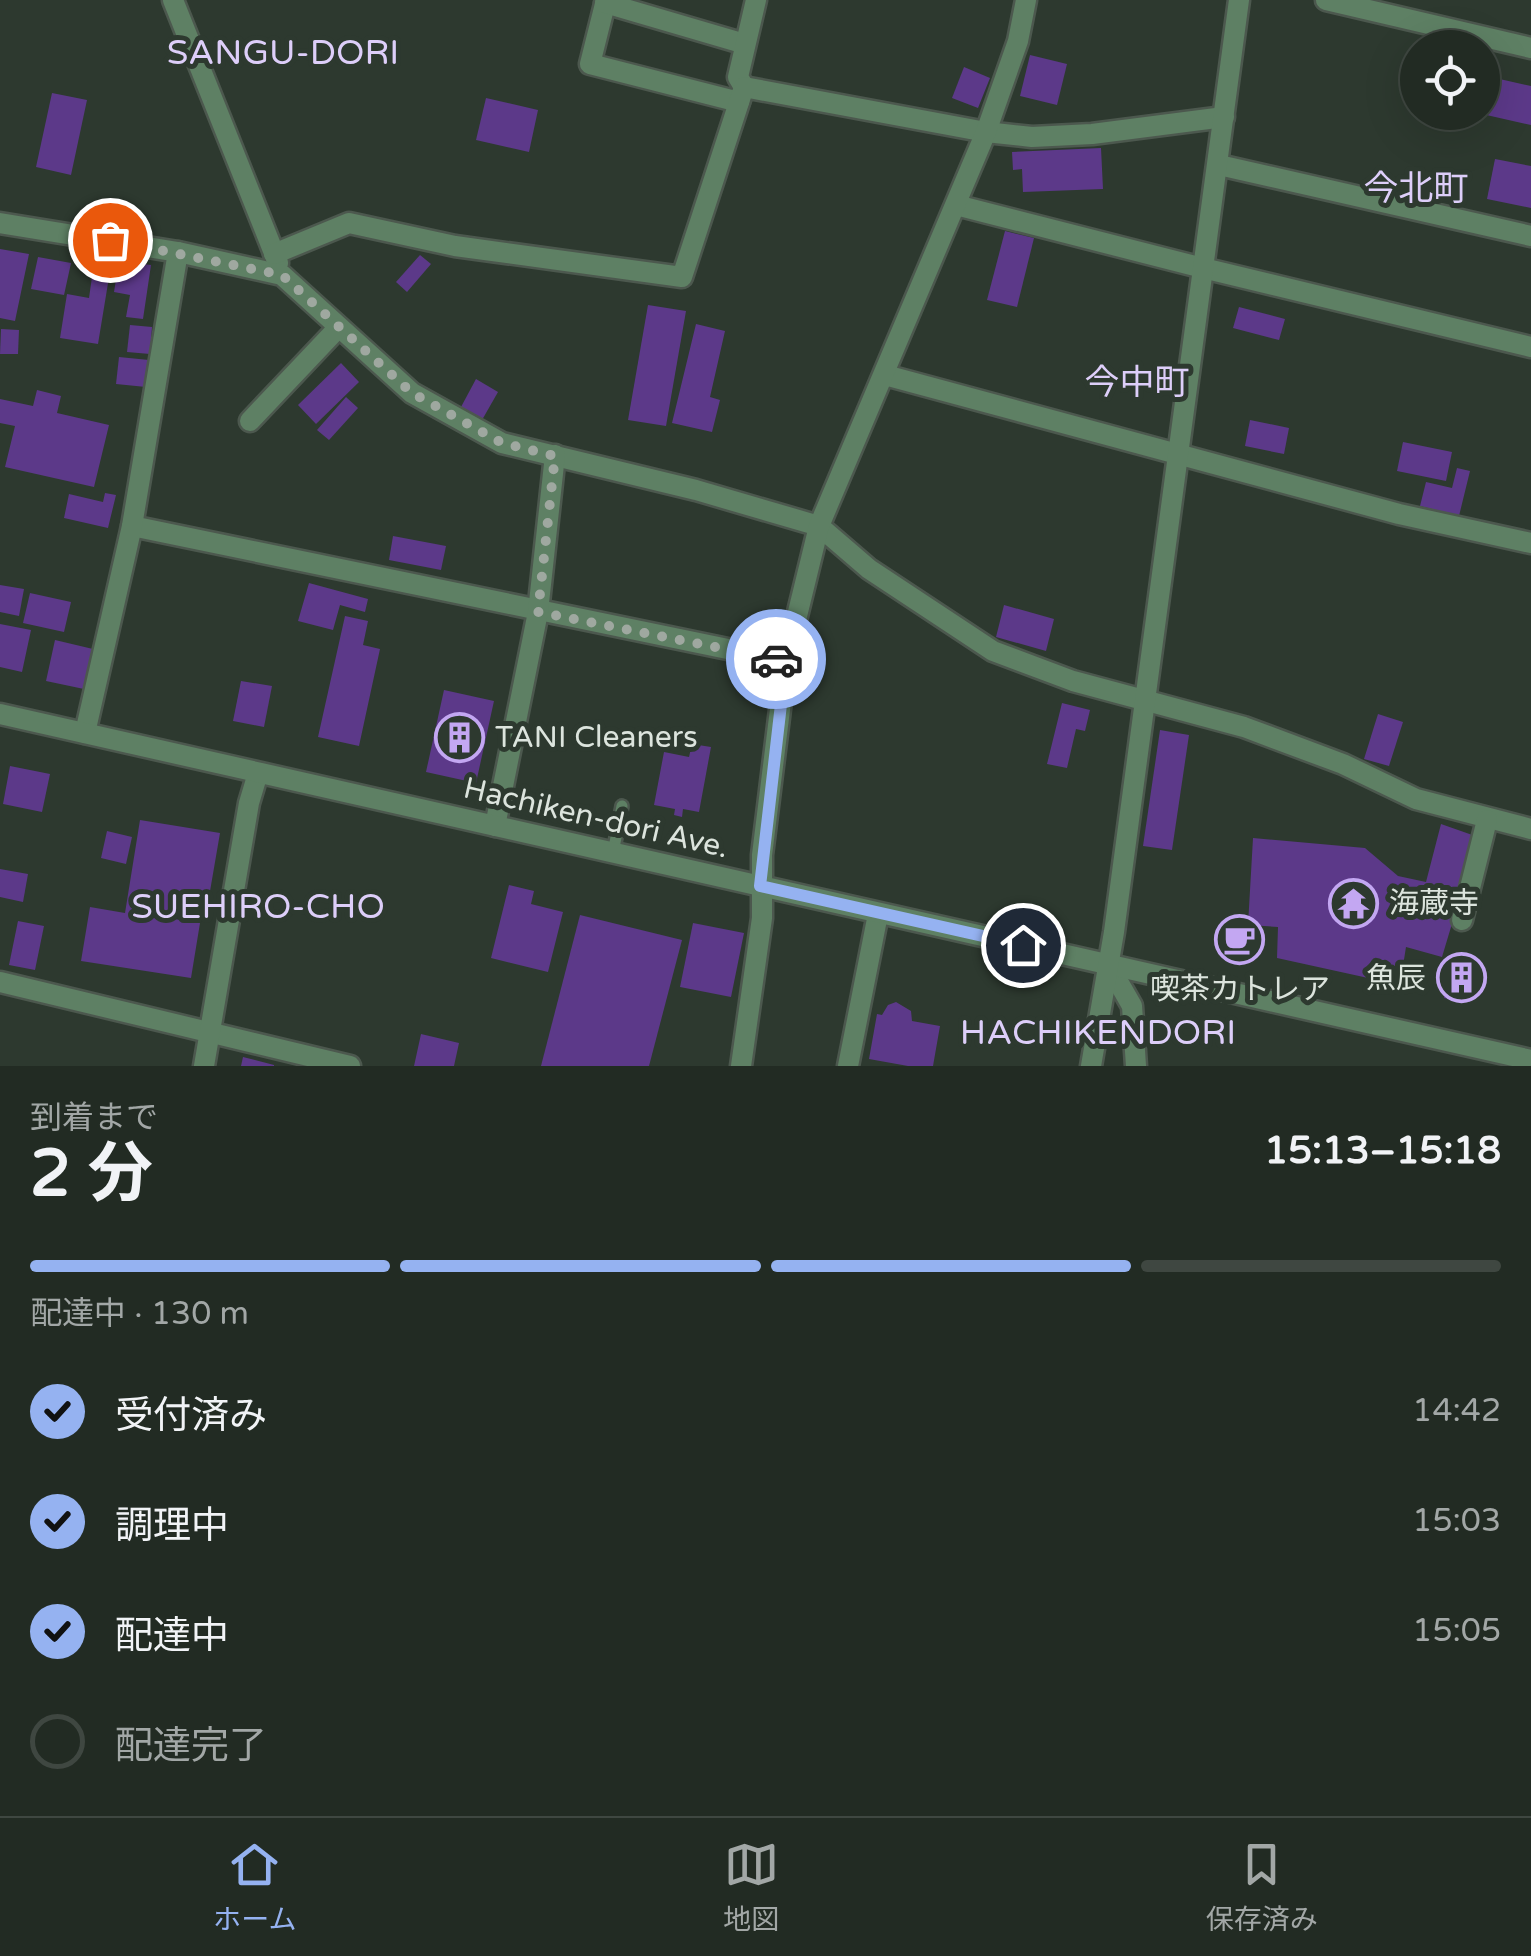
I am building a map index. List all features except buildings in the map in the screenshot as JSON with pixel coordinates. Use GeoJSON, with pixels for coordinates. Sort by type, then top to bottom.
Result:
{"type":"FeatureCollection","features":[{"type":"Feature","properties":{"kind":"street"},"geometry":{"type":"LineString","coordinates":[[174,0],[278,265],[338,328],[412,393],[502,443],[696,490],[819,526],[882,578],[993,652],[1073,681],[1244,727],[1342,764],[1416,799],[1531,829]]}},
{"type":"Feature","properties":{"kind":"street"},"geometry":{"type":"LineString","coordinates":[[0,223],[278,265],[349,223],[455,246],[682,277],[741,95],[738,78],[756,0]]}},
{"type":"Feature","properties":{"kind":"street"},"geometry":{"type":"LineString","coordinates":[[741,1066],[762,918],[760,886],[786,661],[819,526],[986,132],[1018,41],[1026,0]]}},
{"type":"Feature","properties":{"kind":"street"},"geometry":{"type":"LineString","coordinates":[[1091,1066],[1180,455],[1239,0]]}},
{"type":"Feature","properties":{"kind":"street"},"geometry":{"type":"LineString","coordinates":[[1326,0],[1531,48]]}},
{"type":"Feature","properties":{"kind":"street"},"geometry":{"type":"LineString","coordinates":[[744,44],[605,2],[590,64],[741,95],[1032,136],[1092,134],[1224,117]]}},
{"type":"Feature","properties":{"kind":"street"},"geometry":{"type":"LineString","coordinates":[[1219,165],[1531,236]]}},
{"type":"Feature","properties":{"kind":"street"},"geometry":{"type":"LineString","coordinates":[[956,204],[1531,347]]}},
{"type":"Feature","properties":{"kind":"street"},"geometry":{"type":"LineString","coordinates":[[85,733],[132,526],[178,252]]}},
{"type":"Feature","properties":{"kind":"street"},"geometry":{"type":"LineString","coordinates":[[250,421],[338,328]]}},
{"type":"Feature","properties":{"kind":"street"},"geometry":{"type":"LineString","coordinates":[[884,375],[1398,514],[1531,543]]}},
{"type":"Feature","properties":{"kind":"street"},"geometry":{"type":"LineString","coordinates":[[495,826],[538,612],[555,456]]}},
{"type":"Feature","properties":{"kind":"street"},"geometry":{"type":"LineString","coordinates":[[132,526],[786,661]]}},
{"type":"Feature","properties":{"kind":"street","name":"Hachiken-dori Ave."},"geometry":{"type":"LineString","coordinates":[[0,714],[1531,1060]]}},
{"type":"Feature","properties":{"kind":"street"},"geometry":{"type":"LineString","coordinates":[[204,1066],[249,803],[258,773]]}},
{"type":"Feature","properties":{"kind":"street"},"geometry":{"type":"LineString","coordinates":[[1462,920],[1487,820]]}},
{"type":"Feature","properties":{"kind":"street"},"geometry":{"type":"LineString","coordinates":[[848,1066],[878,914]]}},
{"type":"Feature","properties":{"kind":"street"},"geometry":{"type":"LineString","coordinates":[[1108,964],[1132,1006],[1136,1066]]}},
{"type":"Feature","properties":{"kind":"street"},"geometry":{"type":"LineString","coordinates":[[0,982],[350,1066]]}},
{"type":"Feature","properties":{"kind":"lane"},"geometry":{"type":"LineString","coordinates":[[613,852],[622,806]]}},
{"type":"Feature","properties":{"kind":"way so far"},"geometry":{"type":"LineString","coordinates":[[110,240],[282,275],[412,393],[502,443],[555,456],[538,612],[776,659]]}},
{"type":"Feature","properties":{"kind":"place","name":"TANI Cleaners"},"geometry":{"type":"Point","coordinates":[460,737]}},
{"type":"Feature","properties":{"kind":"place","name":"海蔵寺"},"geometry":{"type":"Point","coordinates":[1354,903]}},
{"type":"Feature","properties":{"kind":"place","name":"喫茶カトレア"},"geometry":{"type":"Point","coordinates":[1240,940]}},
{"type":"Feature","properties":{"kind":"place","name":"魚辰"},"geometry":{"type":"Point","coordinates":[1461,978]}},
{"type":"Feature","properties":{"kind":"district","name":"SANGU-DORI"},"geometry":{"type":"Point","coordinates":[283,53]}},
{"type":"Feature","properties":{"kind":"district","name":"今北町"},"geometry":{"type":"Point","coordinates":[1416,189]}},
{"type":"Feature","properties":{"kind":"district","name":"今中町"},"geometry":{"type":"Point","coordinates":[1137,383]}},
{"type":"Feature","properties":{"kind":"district","name":"SUEHIRO-CHO"},"geometry":{"type":"Point","coordinates":[258,907]}},
{"type":"Feature","properties":{"kind":"district","name":"HACHIKENDORI"},"geometry":{"type":"Point","coordinates":[1098,1033]}},
{"type":"Feature","properties":{"kind":"route"},"geometry":{"type":"LineString","coordinates":[[776,659],[786,661],[760,886],[1023,945]]}}]}
